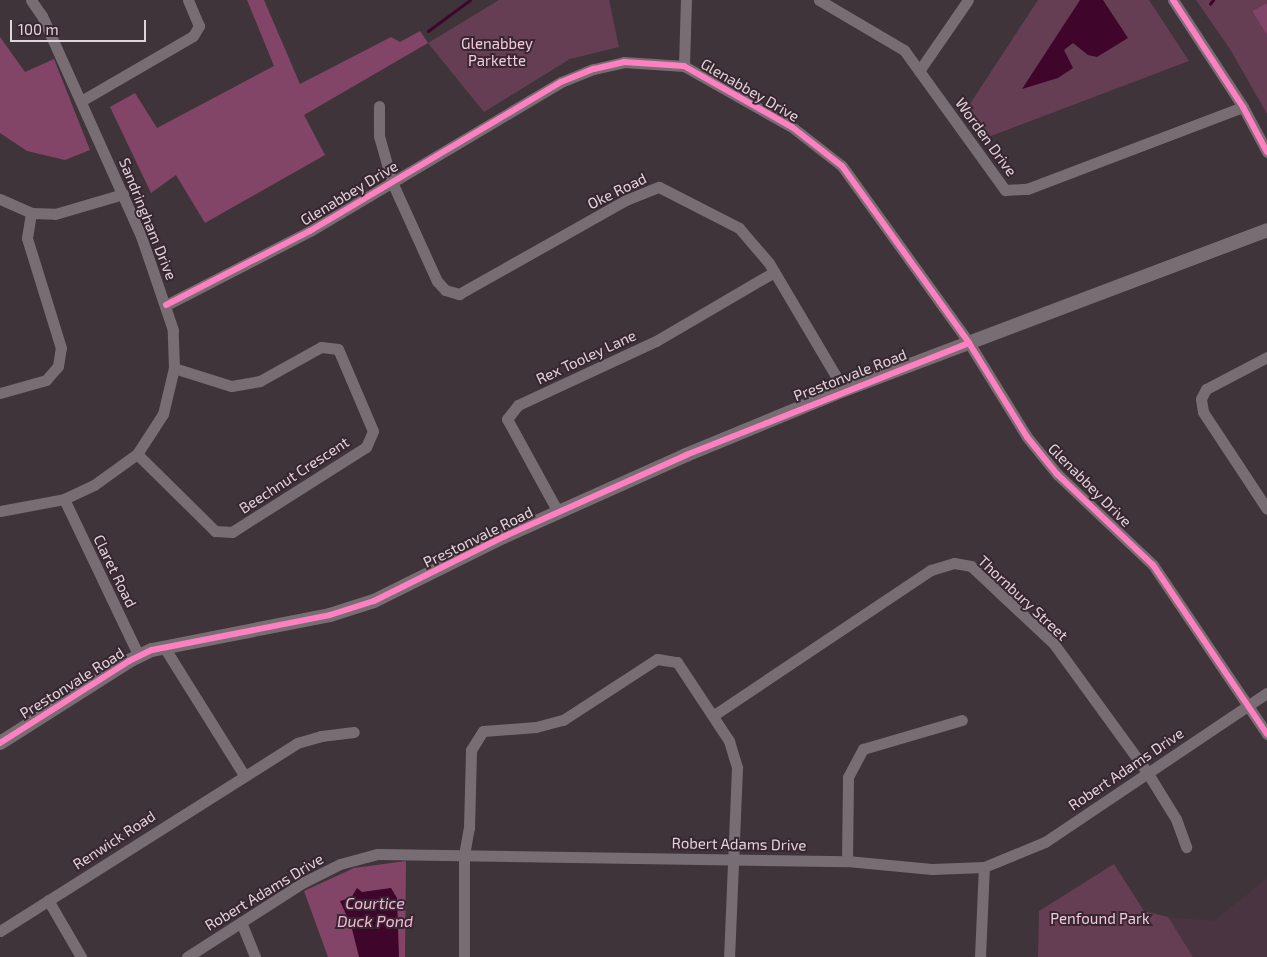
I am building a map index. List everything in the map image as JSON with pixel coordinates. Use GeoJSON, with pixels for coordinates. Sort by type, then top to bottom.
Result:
{"type":"FeatureCollection","features":[{"type":"Feature","properties":{"kind":"street","name":"Sandringham Drive"},"geometry":{"type":"LineString","coordinates":[[0,511],[64,500],[94,485],[137,454],[163,414],[174,368],[174,330],[123,194],[42,16],[31,0]]}},
{"type":"Feature","properties":{"kind":"street"},"geometry":{"type":"LineString","coordinates":[[81,100],[193,36],[199,26],[188,0]]}},
{"type":"Feature","properties":{"kind":"street"},"geometry":{"type":"LineString","coordinates":[[684,66],[686,0]]}},
{"type":"Feature","properties":{"kind":"street"},"geometry":{"type":"LineString","coordinates":[[919,71],[968,0]]}},
{"type":"Feature","properties":{"kind":"street"},"geometry":{"type":"LineString","coordinates":[[1173,0],[1243,107],[1267,152]]}},
{"type":"Feature","properties":{"kind":"street","name":"Worden Drive"},"geometry":{"type":"LineString","coordinates":[[824,1],[904,50],[1005,190],[1027,189],[1243,107]]}},
{"type":"Feature","properties":{"kind":"street","name":"Glenabbey Drive"},"geometry":{"type":"LineString","coordinates":[[166,305],[310,231],[561,82],[594,69],[624,62],[684,66],[792,128],[842,166],[969,343],[1027,437],[1057,474],[1153,564],[1267,734]]}},
{"type":"Feature","properties":{"kind":"street"},"geometry":{"type":"LineString","coordinates":[[380,106],[379,136],[392,182]]}},
{"type":"Feature","properties":{"kind":"street","name":"Oke Road"},"geometry":{"type":"LineString","coordinates":[[392,182],[437,281],[445,290],[459,294],[626,200],[659,187],[739,228],[774,272],[844,390]]}},
{"type":"Feature","properties":{"kind":"street"},"geometry":{"type":"LineString","coordinates":[[0,199],[31,213],[75,211],[123,194]]}},
{"type":"Feature","properties":{"kind":"street"},"geometry":{"type":"LineString","coordinates":[[0,393],[46,380],[58,366],[61,348],[27,238],[31,213]]}},
{"type":"Feature","properties":{"kind":"street","name":"Prestonvale Road"},"geometry":{"type":"LineString","coordinates":[[0,743],[139,656],[164,647],[350,610],[396,591],[558,512],[686,455],[844,390],[1267,230]]}},
{"type":"Feature","properties":{"kind":"street","name":"Rex Tooley Lane"},"geometry":{"type":"LineString","coordinates":[[558,512],[507,419],[518,404],[656,341],[774,272]]}},
{"type":"Feature","properties":{"kind":"street","name":"Beechnut Crescent"},"geometry":{"type":"LineString","coordinates":[[137,454],[215,531],[232,532],[366,447],[373,431],[338,349],[321,347],[260,381],[231,386],[174,368]]}},
{"type":"Feature","properties":{"kind":"street"},"geometry":{"type":"LineString","coordinates":[[1267,357],[1206,389],[1201,399],[1203,412],[1267,508]]}},
{"type":"Feature","properties":{"kind":"street","name":"Claret Road"},"geometry":{"type":"LineString","coordinates":[[64,500],[139,656]]}},
{"type":"Feature","properties":{"kind":"street","name":"Thornbury Street"},"geometry":{"type":"LineString","coordinates":[[714,715],[931,570],[954,563],[971,566],[1054,644],[1147,772],[1176,819],[1186,847]]}},
{"type":"Feature","properties":{"kind":"street"},"geometry":{"type":"LineString","coordinates":[[164,647],[244,775]]}},
{"type":"Feature","properties":{"kind":"street"},"geometry":{"type":"LineString","coordinates":[[464,957],[464,855],[468,828],[471,750],[483,731],[507,726],[536,727],[564,720],[657,659],[677,662],[714,715],[729,741],[737,768],[731,859],[729,957]]}},
{"type":"Feature","properties":{"kind":"street","name":"Robert Adams Drive"},"geometry":{"type":"LineString","coordinates":[[187,957],[304,882],[340,864],[378,854],[847,861],[932,869],[984,867],[1045,842],[1267,693]]}},
{"type":"Feature","properties":{"kind":"street"},"geometry":{"type":"LineString","coordinates":[[847,861],[848,777],[863,749],[962,720]]}},
{"type":"Feature","properties":{"kind":"street","name":"Renwick Road"},"geometry":{"type":"LineString","coordinates":[[0,931],[244,775],[310,738],[354,732]]}},
{"type":"Feature","properties":{"kind":"street"},"geometry":{"type":"LineString","coordinates":[[980,957],[984,867]]}},
{"type":"Feature","properties":{"kind":"street"},"geometry":{"type":"LineString","coordinates":[[48,900],[81,957]]}},
{"type":"Feature","properties":{"kind":"street"},"geometry":{"type":"LineString","coordinates":[[241,922],[255,957]]}},
{"type":"Feature","properties":{"kind":"shaded area"},"geometry":{"type":"Polygon","coordinates":[[[247,0],[264,0],[300,84],[391,37],[400,42],[420,31],[428,43],[304,115],[325,155],[205,223],[176,175],[151,193],[110,107],[135,93],[157,128],[274,66],[247,0]]]}},
{"type":"Feature","properties":{"kind":"shaded area"},"geometry":{"type":"Polygon","coordinates":[[[1267,3],[1267,35],[1252,11],[1267,3]]]}},
{"type":"Feature","properties":{"kind":"shaded area"},"geometry":{"type":"Polygon","coordinates":[[[0,37],[25,72],[54,59],[90,150],[65,160],[27,151],[0,133],[0,37]]]}},
{"type":"Feature","properties":{"kind":"shaded area"},"geometry":{"type":"Polygon","coordinates":[[[406,861],[405,957],[328,957],[304,891],[354,868],[406,861]]]}},
{"type":"Feature","properties":{"kind":"shaded area"},"geometry":{"type":"Polygon","coordinates":[[[1267,879],[1267,957],[1193,957],[1168,917],[1213,921],[1267,879]]]}},
{"type":"Feature","properties":{"kind":"green space","name":"Glenabbey Parkette"},"geometry":{"type":"Polygon","coordinates":[[[499,0],[609,0],[619,47],[570,59],[484,112],[428,43],[499,0]]]}},
{"type":"Feature","properties":{"kind":"green space"},"geometry":{"type":"Polygon","coordinates":[[[1038,0],[1149,0],[1189,61],[983,139],[964,113],[1038,0]]]}},
{"type":"Feature","properties":{"kind":"green space"},"geometry":{"type":"Polygon","coordinates":[[[1196,0],[1267,0],[1267,3],[1252,11],[1267,35],[1267,114],[1230,49],[1196,0]]]}},
{"type":"Feature","properties":{"kind":"green space","name":"Penfound Park"},"geometry":{"type":"Polygon","coordinates":[[[1114,864],[1144,911],[1168,917],[1193,957],[1038,957],[1039,911],[1114,864]]]}},
{"type":"Feature","properties":{"kind":"water"},"geometry":{"type":"Polygon","coordinates":[[[1080,0],[1103,0],[1128,38],[1097,57],[1088,55],[1073,43],[1064,50],[1073,68],[1058,78],[1022,89],[1080,0]]]}},
{"type":"Feature","properties":{"kind":"water","name":"Courtice Duck Pond"},"geometry":{"type":"Polygon","coordinates":[[[357,888],[362,892],[391,888],[397,898],[399,957],[359,957],[352,929],[358,926],[353,918],[349,921],[340,901],[351,898],[357,888]]]}},
{"type":"Feature","properties":{"kind":"waterway"},"geometry":{"type":"LineString","coordinates":[[428,31],[470,0]]}},
{"type":"Feature","properties":{"kind":"waterway"},"geometry":{"type":"LineString","coordinates":[[1210,4],[1213,0]]}},
{"type":"Feature","properties":{"kind":"cycle path"},"geometry":{"type":"LineString","coordinates":[[1173,0],[1243,107],[1267,152]]}},
{"type":"Feature","properties":{"kind":"cycle path"},"geometry":{"type":"LineString","coordinates":[[166,305],[310,231],[561,82],[594,69],[624,62],[684,66],[792,127],[842,166],[969,343],[1027,437],[1057,474],[1153,565],[1267,734]]}},
{"type":"Feature","properties":{"kind":"cycle path"},"geometry":{"type":"LineString","coordinates":[[0,743],[129,661],[152,650],[330,615],[374,601],[503,537],[686,455],[969,343]]}}]}
